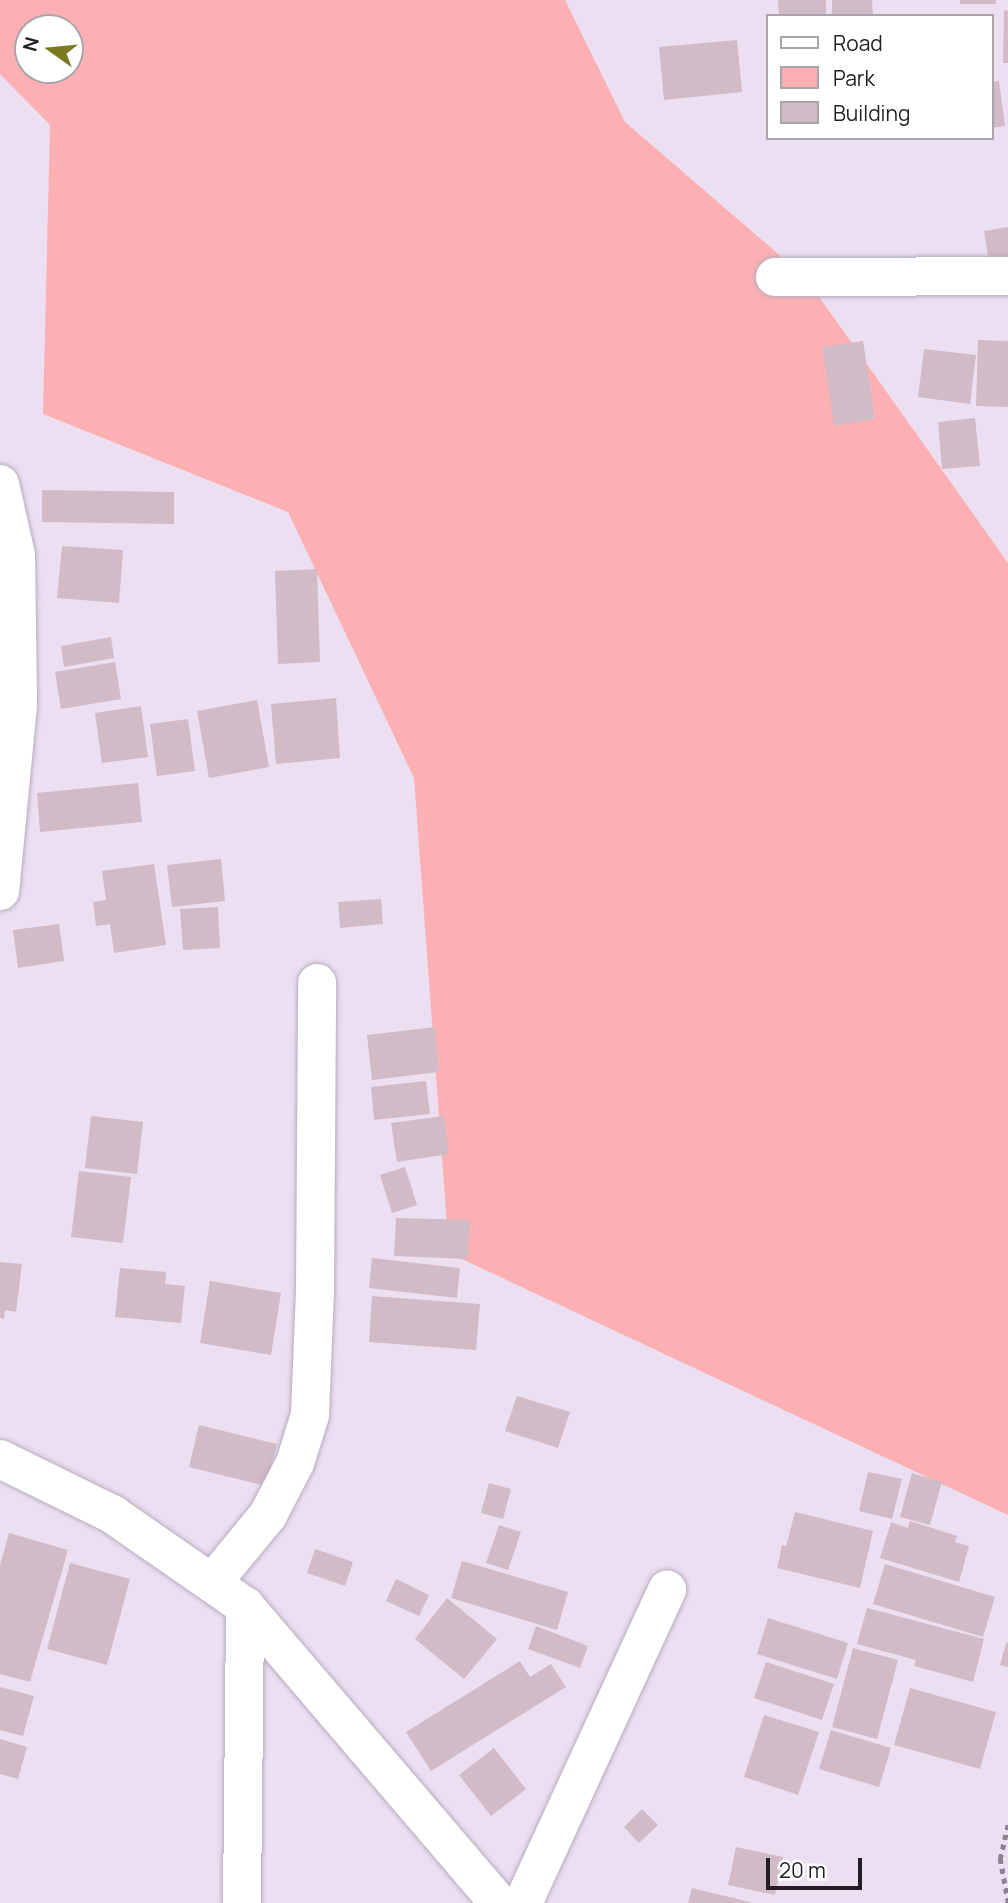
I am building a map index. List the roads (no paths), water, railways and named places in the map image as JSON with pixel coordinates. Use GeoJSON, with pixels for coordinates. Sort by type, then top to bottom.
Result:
{"type":"FeatureCollection","features":[{"type":"Feature","properties":{"kind":"street"},"geometry":{"type":"LineString","coordinates":[[775,277],[1008,276]]}},
{"type":"Feature","properties":{"kind":"street"},"geometry":{"type":"LineString","coordinates":[[0,484],[16,555],[18,705],[0,891]]}},
{"type":"Feature","properties":{"kind":"street"},"geometry":{"type":"LineString","coordinates":[[212,1583],[268,1515],[295,1462],[310,1415],[315,1292],[317,983]]}},
{"type":"Feature","properties":{"kind":"street"},"geometry":{"type":"LineString","coordinates":[[0,1459],[113,1514],[245,1606],[499,1903]]}},
{"type":"Feature","properties":{"kind":"street"},"geometry":{"type":"LineString","coordinates":[[523,1903],[667,1590]]}},
{"type":"Feature","properties":{"kind":"street"},"geometry":{"type":"LineString","coordinates":[[242,1903],[245,1606]]}}]}
